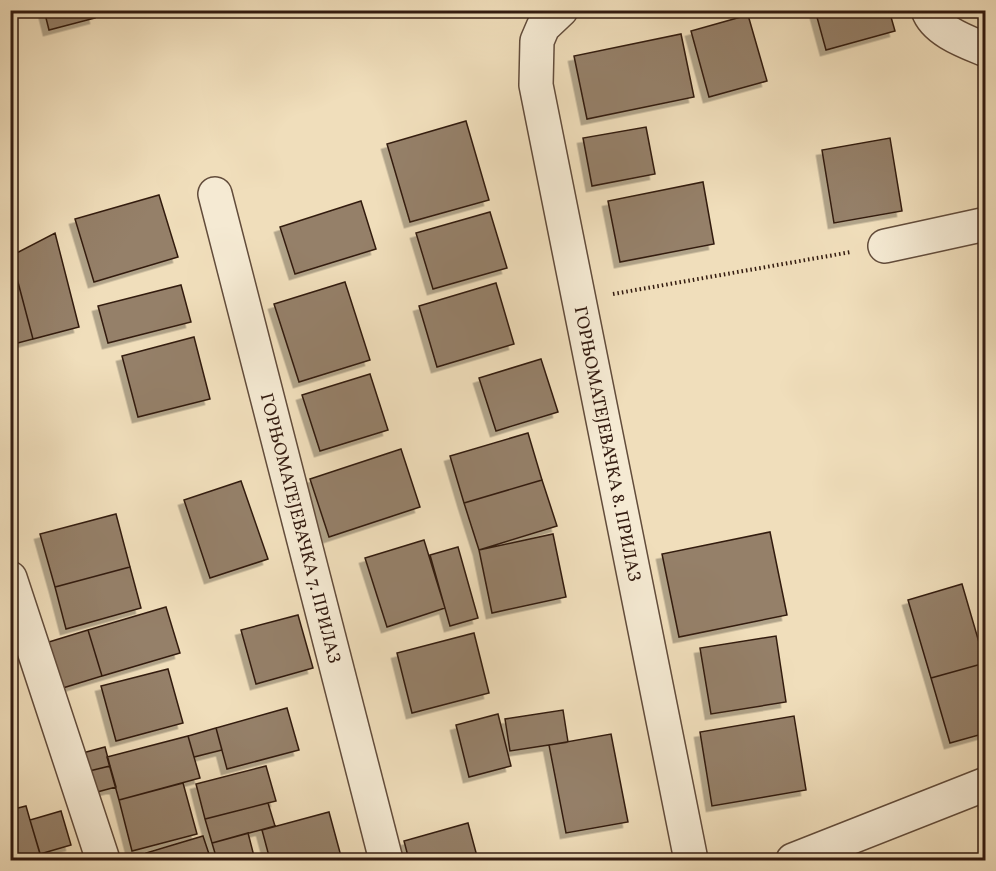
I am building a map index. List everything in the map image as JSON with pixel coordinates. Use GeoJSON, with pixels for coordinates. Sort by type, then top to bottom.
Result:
{"type":"FeatureCollection","features":[{"type":"Feature","properties":{"kind":"street"},"geometry":{"type":"LineString","coordinates":[[928,10],[930,17],[948,33],[986,50]]}},
{"type":"Feature","properties":{"kind":"street","name":"ГОРЊОМАТЕЈЕВАЧКА 8. ПРИЛАЗ"},"geometry":{"type":"LineString","coordinates":[[552,19],[537,41],[536,85],[691,861]]}},
{"type":"Feature","properties":{"kind":"street","name":"ГОРЊОМАТЕЈЕВАЧКА 7. ПРИЛАЗ"},"geometry":{"type":"LineString","coordinates":[[215,194],[386,861]]}},
{"type":"Feature","properties":{"kind":"street"},"geometry":{"type":"LineString","coordinates":[[885,246],[986,224]]}},
{"type":"Feature","properties":{"kind":"street"},"geometry":{"type":"LineString","coordinates":[[10,578],[103,861]]}},
{"type":"Feature","properties":{"kind":"street"},"geometry":{"type":"LineString","coordinates":[[793,861],[848,850],[986,783]]}},
{"type":"Feature","properties":{"kind":"path"},"geometry":{"type":"LineString","coordinates":[[579,300],[885,246]]}},
{"type":"Feature","properties":{"kind":"building"},"geometry":{"type":"Polygon","coordinates":[[[44,10],[93,10],[95,18],[49,30],[44,10]]]}},
{"type":"Feature","properties":{"kind":"building"},"geometry":{"type":"Polygon","coordinates":[[[815,10],[889,10],[895,31],[826,50],[815,10]]]}},
{"type":"Feature","properties":{"kind":"building"},"geometry":{"type":"Polygon","coordinates":[[[748,15],[767,81],[709,97],[691,31],[748,15]]]}},
{"type":"Feature","properties":{"kind":"building"},"geometry":{"type":"Polygon","coordinates":[[[681,34],[694,97],[587,119],[574,56],[681,34]]]}},
{"type":"Feature","properties":{"kind":"building"},"geometry":{"type":"Polygon","coordinates":[[[466,121],[489,200],[410,222],[387,144],[466,121]]]}},
{"type":"Feature","properties":{"kind":"building"},"geometry":{"type":"Polygon","coordinates":[[[646,127],[655,174],[592,186],[583,138],[646,127]]]}},
{"type":"Feature","properties":{"kind":"building"},"geometry":{"type":"Polygon","coordinates":[[[890,138],[902,211],[834,223],[822,150],[890,138]]]}},
{"type":"Feature","properties":{"kind":"building"},"geometry":{"type":"Polygon","coordinates":[[[703,182],[714,244],[620,262],[608,201],[703,182]]]}},
{"type":"Feature","properties":{"kind":"building"},"geometry":{"type":"Polygon","coordinates":[[[159,195],[178,257],[94,282],[75,219],[159,195]]]}},
{"type":"Feature","properties":{"kind":"building"},"geometry":{"type":"Polygon","coordinates":[[[361,201],[376,249],[295,274],[280,227],[361,201]]]}},
{"type":"Feature","properties":{"kind":"building"},"geometry":{"type":"Polygon","coordinates":[[[490,212],[507,268],[433,289],[416,233],[490,212]]]}},
{"type":"Feature","properties":{"kind":"building"},"geometry":{"type":"Polygon","coordinates":[[[55,233],[79,327],[33,339],[11,256],[55,233]]]}},
{"type":"Feature","properties":{"kind":"building"},"geometry":{"type":"Polygon","coordinates":[[[14,267],[33,339],[10,345],[10,268],[14,267]]]}},
{"type":"Feature","properties":{"kind":"building"},"geometry":{"type":"Polygon","coordinates":[[[345,282],[370,360],[299,382],[274,304],[345,282]]]}},
{"type":"Feature","properties":{"kind":"building"},"geometry":{"type":"Polygon","coordinates":[[[496,283],[514,344],[437,367],[419,306],[496,283]]]}},
{"type":"Feature","properties":{"kind":"building"},"geometry":{"type":"Polygon","coordinates":[[[181,285],[191,322],[108,343],[98,306],[181,285]]]}},
{"type":"Feature","properties":{"kind":"building"},"geometry":{"type":"Polygon","coordinates":[[[194,337],[210,399],[138,417],[122,356],[194,337]]]}},
{"type":"Feature","properties":{"kind":"building"},"geometry":{"type":"Polygon","coordinates":[[[541,359],[558,412],[496,431],[479,378],[541,359]]]}},
{"type":"Feature","properties":{"kind":"building"},"geometry":{"type":"Polygon","coordinates":[[[370,374],[388,430],[320,451],[302,395],[370,374]]]}},
{"type":"Feature","properties":{"kind":"building"},"geometry":{"type":"Polygon","coordinates":[[[528,433],[542,480],[464,503],[450,456],[528,433]]]}},
{"type":"Feature","properties":{"kind":"building"},"geometry":{"type":"Polygon","coordinates":[[[401,449],[420,507],[329,537],[310,479],[401,449]]]}},
{"type":"Feature","properties":{"kind":"building"},"geometry":{"type":"Polygon","coordinates":[[[542,480],[557,526],[479,550],[464,503],[542,480]]]}},
{"type":"Feature","properties":{"kind":"building"},"geometry":{"type":"Polygon","coordinates":[[[241,481],[268,559],[210,578],[184,500],[241,481]]]}},
{"type":"Feature","properties":{"kind":"building"},"geometry":{"type":"Polygon","coordinates":[[[116,514],[130,567],[55,587],[40,534],[116,514]]]}},
{"type":"Feature","properties":{"kind":"building"},"geometry":{"type":"Polygon","coordinates":[[[770,532],[787,615],[679,637],[662,554],[770,532]]]}},
{"type":"Feature","properties":{"kind":"building"},"geometry":{"type":"Polygon","coordinates":[[[553,534],[566,597],[492,613],[479,550],[553,534]]]}},
{"type":"Feature","properties":{"kind":"building"},"geometry":{"type":"Polygon","coordinates":[[[424,540],[445,608],[387,627],[365,558],[424,540]]]}},
{"type":"Feature","properties":{"kind":"building"},"geometry":{"type":"Polygon","coordinates":[[[458,547],[478,618],[450,626],[430,555],[458,547]]]}},
{"type":"Feature","properties":{"kind":"building"},"geometry":{"type":"Polygon","coordinates":[[[130,567],[141,608],[66,629],[55,587],[130,567]]]}},
{"type":"Feature","properties":{"kind":"building"},"geometry":{"type":"Polygon","coordinates":[[[962,584],[985,663],[931,678],[908,600],[962,584]]]}},
{"type":"Feature","properties":{"kind":"building"},"geometry":{"type":"Polygon","coordinates":[[[166,607],[180,653],[102,676],[88,630],[166,607]]]}},
{"type":"Feature","properties":{"kind":"building"},"geometry":{"type":"Polygon","coordinates":[[[298,615],[313,668],[256,684],[241,630],[298,615]]]}},
{"type":"Feature","properties":{"kind":"building"},"geometry":{"type":"Polygon","coordinates":[[[88,630],[102,676],[53,691],[39,645],[88,630]]]}},
{"type":"Feature","properties":{"kind":"building"},"geometry":{"type":"Polygon","coordinates":[[[474,633],[489,693],[412,713],[397,653],[474,633]]]}},
{"type":"Feature","properties":{"kind":"building"},"geometry":{"type":"Polygon","coordinates":[[[776,636],[786,702],[711,714],[700,648],[776,636]]]}},
{"type":"Feature","properties":{"kind":"building"},"geometry":{"type":"Polygon","coordinates":[[[985,663],[986,733],[950,743],[931,678],[985,663]]]}},
{"type":"Feature","properties":{"kind":"building"},"geometry":{"type":"Polygon","coordinates":[[[168,669],[183,723],[116,741],[101,686],[168,669]]]}},
{"type":"Feature","properties":{"kind":"building"},"geometry":{"type":"Polygon","coordinates":[[[287,708],[299,750],[227,769],[216,728],[287,708]]]}},
{"type":"Feature","properties":{"kind":"building"},"geometry":{"type":"Polygon","coordinates":[[[563,710],[568,742],[510,751],[505,719],[563,710]]]}},
{"type":"Feature","properties":{"kind":"building"},"geometry":{"type":"Polygon","coordinates":[[[498,714],[511,766],[469,777],[456,725],[498,714]]]}},
{"type":"Feature","properties":{"kind":"building"},"geometry":{"type":"Polygon","coordinates":[[[794,716],[806,790],[712,806],[700,732],[794,716]]]}},
{"type":"Feature","properties":{"kind":"building"},"geometry":{"type":"Polygon","coordinates":[[[216,728],[222,750],[194,757],[188,736],[216,728]]]}},
{"type":"Feature","properties":{"kind":"building"},"geometry":{"type":"Polygon","coordinates":[[[611,734],[628,822],[566,833],[549,745],[611,734]]]}},
{"type":"Feature","properties":{"kind":"building"},"geometry":{"type":"Polygon","coordinates":[[[188,736],[200,778],[119,800],[107,757],[188,736]]]}},
{"type":"Feature","properties":{"kind":"building"},"geometry":{"type":"Polygon","coordinates":[[[105,747],[110,766],[81,773],[75,755],[105,747]]]}},
{"type":"Feature","properties":{"kind":"building"},"geometry":{"type":"Polygon","coordinates":[[[110,766],[116,787],[86,795],[81,773],[110,766]]]}},
{"type":"Feature","properties":{"kind":"building"},"geometry":{"type":"Polygon","coordinates":[[[266,766],[276,801],[205,819],[196,784],[266,766]]]}},
{"type":"Feature","properties":{"kind":"building"},"geometry":{"type":"Polygon","coordinates":[[[183,783],[197,834],[132,851],[119,800],[183,783]]]}},
{"type":"Feature","properties":{"kind":"building"},"geometry":{"type":"Polygon","coordinates":[[[268,803],[275,826],[212,843],[205,819],[268,803]]]}},
{"type":"Feature","properties":{"kind":"building"},"geometry":{"type":"Polygon","coordinates":[[[26,806],[42,860],[10,860],[10,810],[26,806]]]}},
{"type":"Feature","properties":{"kind":"building"},"geometry":{"type":"Polygon","coordinates":[[[61,811],[71,845],[40,854],[30,820],[61,811]]]}},
{"type":"Feature","properties":{"kind":"building"},"geometry":{"type":"Polygon","coordinates":[[[329,812],[342,860],[270,860],[262,830],[329,812]]]}},
{"type":"Feature","properties":{"kind":"building"},"geometry":{"type":"Polygon","coordinates":[[[468,823],[478,860],[409,860],[404,841],[468,823]]]}},
{"type":"Feature","properties":{"kind":"building"},"geometry":{"type":"Polygon","coordinates":[[[248,833],[255,860],[217,860],[212,843],[248,833]]]}},
{"type":"Feature","properties":{"kind":"building"},"geometry":{"type":"Polygon","coordinates":[[[203,836],[211,860],[148,860],[146,853],[203,836]]]}}]}
